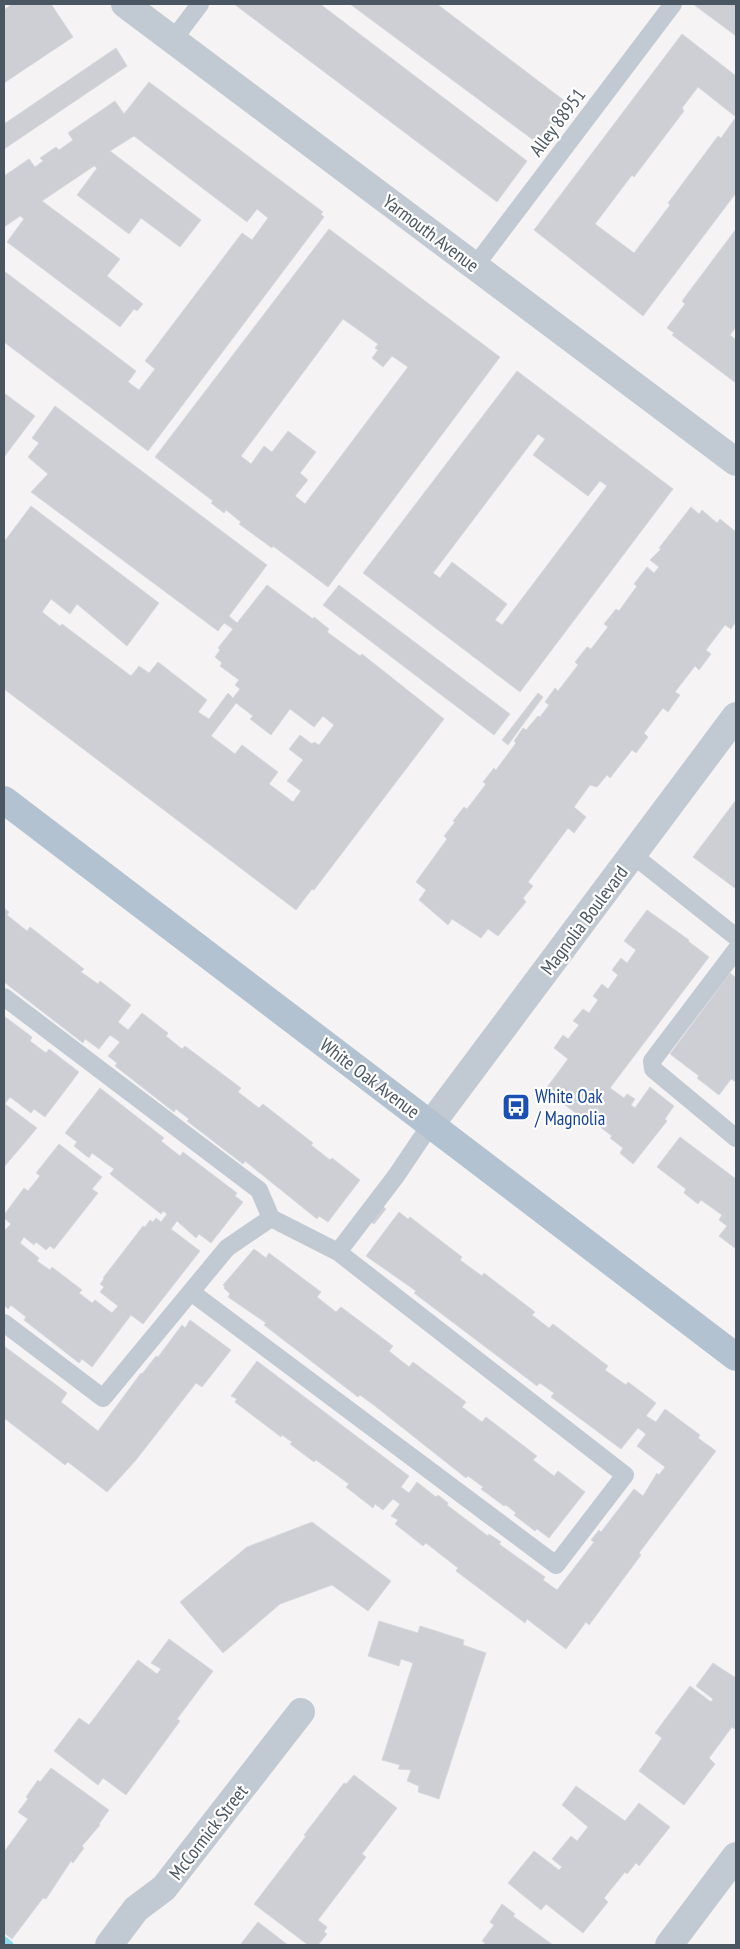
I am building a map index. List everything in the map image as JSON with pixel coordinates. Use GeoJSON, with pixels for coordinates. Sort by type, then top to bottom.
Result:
{"type":"FeatureCollection","features":[{"type":"Feature","properties":{"kind":"main road","name":"White Oak Avenue"},"geometry":{"type":"LineString","coordinates":[[4,800],[736,1357]]}},
{"type":"Feature","properties":{"kind":"street","name":"Yarmouth Avenue"},"geometry":{"type":"LineString","coordinates":[[127,4],[736,462]]}},
{"type":"Feature","properties":{"kind":"street","name":"Magnolia Boulevard"},"geometry":{"type":"LineString","coordinates":[[431,1124],[736,716]]}},
{"type":"Feature","properties":{"kind":"street","name":"McCormick Street"},"geometry":{"type":"LineString","coordinates":[[109,1945],[136,1909],[164,1888],[301,1712]]}},
{"type":"Feature","properties":{"kind":"street"},"geometry":{"type":"LineString","coordinates":[[669,1945],[736,1856]]}},
{"type":"Feature","properties":{"kind":"lane"},"geometry":{"type":"LineString","coordinates":[[173,40],[200,4]]}},
{"type":"Feature","properties":{"kind":"lane","name":"Alley 88951"},"geometry":{"type":"LineString","coordinates":[[475,266],[672,4]]}},
{"type":"Feature","properties":{"kind":"lane"},"geometry":{"type":"LineString","coordinates":[[633,855],[736,937]]}},
{"type":"Feature","properties":{"kind":"lane"},"geometry":{"type":"LineString","coordinates":[[736,950],[652,1061],[652,1069],[736,1138]]}},
{"type":"Feature","properties":{"kind":"lane"},"geometry":{"type":"LineString","coordinates":[[4,997],[259,1190],[271,1218],[338,1252],[625,1475],[556,1565],[190,1292]]}},
{"type":"Feature","properties":{"kind":"lane"},"geometry":{"type":"LineString","coordinates":[[338,1252],[396,1176],[431,1124]]}},
{"type":"Feature","properties":{"kind":"lane"},"geometry":{"type":"LineString","coordinates":[[4,1323],[104,1398],[227,1248],[271,1218]]}},
{"type":"Feature","properties":{"kind":"building"},"geometry":{"type":"Polygon","coordinates":[[[12,4],[51,4],[73,37],[4,83],[4,10],[12,4]]]}},
{"type":"Feature","properties":{"kind":"building"},"geometry":{"type":"Polygon","coordinates":[[[234,4],[320,4],[527,161],[497,202],[234,4]]]}},
{"type":"Feature","properties":{"kind":"building"},"geometry":{"type":"Polygon","coordinates":[[[350,4],[437,4],[570,105],[540,145],[350,4]]]}},
{"type":"Feature","properties":{"kind":"building"},"geometry":{"type":"Polygon","coordinates":[[[693,4],[736,4],[736,36],[693,4]]]}},
{"type":"Feature","properties":{"kind":"building"},"geometry":{"type":"Polygon","coordinates":[[[682,34],[736,76],[736,117],[736,193],[643,316],[534,230],[682,34]],[[698,87],[682,108],[684,111],[634,177],[632,175],[595,224],[634,253],[670,205],[668,203],[718,136],[721,138],[736,117],[698,87]]]}},
{"type":"Feature","properties":{"kind":"building"},"geometry":{"type":"Polygon","coordinates":[[[116,48],[127,66],[4,149],[4,124],[116,48]]]}},
{"type":"Feature","properties":{"kind":"building"},"geometry":{"type":"Polygon","coordinates":[[[149,82],[323,212],[321,214],[324,217],[148,451],[4,342],[4,271],[136,371],[128,382],[139,390],[155,369],[145,361],[242,233],[252,240],[268,218],[257,209],[247,222],[134,136],[110,151],[201,220],[180,247],[141,218],[129,234],[77,195],[97,168],[94,166],[42,201],[120,259],[107,276],[143,304],[137,311],[134,309],[120,327],[7,242],[24,219],[20,216],[4,227],[4,176],[29,159],[35,167],[43,161],[40,158],[56,147],[59,150],[73,140],[68,133],[115,101],[124,114],[149,82]]]}},
{"type":"Feature","properties":{"kind":"building"},"geometry":{"type":"Polygon","coordinates":[[[329,229],[500,357],[328,587],[273,546],[272,548],[239,524],[241,522],[226,510],[224,513],[211,503],[213,501],[155,457],[329,229]],[[343,319],[241,456],[251,464],[264,446],[272,452],[288,431],[316,452],[300,473],[308,480],[295,496],[305,504],[408,367],[392,356],[383,367],[372,358],[378,350],[375,348],[378,344],[343,319]]]}},
{"type":"Feature","properties":{"kind":"building"},"geometry":{"type":"Polygon","coordinates":[[[736,229],[736,327],[730,335],[736,340],[736,383],[672,335],[674,333],[667,328],[685,304],[682,301],[736,229]]]}},
{"type":"Feature","properties":{"kind":"building"},"geometry":{"type":"Polygon","coordinates":[[[517,371],[673,489],[520,692],[363,573],[517,371]],[[538,434],[433,573],[440,578],[452,562],[507,604],[495,620],[502,625],[607,486],[600,481],[588,496],[533,455],[545,439],[538,434]]]}},
{"type":"Feature","properties":{"kind":"building"},"geometry":{"type":"Polygon","coordinates":[[[4,393],[35,416],[4,457],[4,393]]]}},
{"type":"Feature","properties":{"kind":"building"},"geometry":{"type":"Polygon","coordinates":[[[55,406],[267,565],[229,616],[237,623],[267,585],[313,619],[314,617],[329,629],[327,632],[360,656],[362,654],[444,719],[314,890],[312,889],[296,910],[4,689],[4,542],[31,506],[159,603],[127,646],[77,604],[70,614],[51,599],[42,612],[60,626],[62,624],[131,676],[139,666],[149,673],[158,662],[207,700],[198,712],[209,719],[228,693],[233,698],[240,689],[235,685],[239,680],[220,666],[222,663],[215,657],[220,650],[218,648],[233,629],[224,623],[218,631],[31,492],[48,474],[28,457],[39,443],[32,438],[55,406]],[[236,703],[211,736],[235,754],[242,745],[278,772],[269,784],[293,802],[301,791],[287,781],[303,760],[289,749],[300,735],[312,744],[314,742],[319,745],[334,725],[323,716],[314,727],[290,709],[271,735],[250,719],[253,716],[236,703]]]}},
{"type":"Feature","properties":{"kind":"building"},"geometry":{"type":"Polygon","coordinates":[[[691,507],[699,514],[702,510],[717,523],[720,519],[736,532],[736,621],[731,629],[725,625],[706,650],[711,654],[699,670],[695,666],[675,692],[680,695],[668,712],[663,708],[644,733],[648,737],[636,753],[632,750],[610,778],[607,775],[597,787],[590,785],[574,807],[586,817],[574,833],[568,828],[528,882],[533,886],[523,898],[526,902],[498,936],[488,929],[481,938],[452,919],[448,925],[419,900],[426,890],[416,882],[447,839],[444,836],[455,822],[453,821],[464,807],[467,809],[486,784],[483,782],[494,768],[496,770],[516,743],[514,741],[523,728],[526,730],[538,716],[540,717],[549,705],[545,702],[555,688],[558,691],[578,665],[575,662],[587,647],[591,649],[608,627],[604,624],[616,609],[619,611],[637,586],[634,584],[647,567],[654,573],[659,567],[650,560],[661,549],[659,548],[691,507]]]}},
{"type":"Feature","properties":{"kind":"building"},"geometry":{"type":"Polygon","coordinates":[[[339,585],[510,714],[494,735],[323,605],[339,585]]]}},
{"type":"Feature","properties":{"kind":"building"},"geometry":{"type":"Polygon","coordinates":[[[538,693],[543,697],[508,745],[502,740],[538,693]]]}},
{"type":"Feature","properties":{"kind":"building"},"geometry":{"type":"Polygon","coordinates":[[[736,800],[736,889],[693,857],[736,800]]]}},
{"type":"Feature","properties":{"kind":"building"},"geometry":{"type":"Polygon","coordinates":[[[4,908],[9,912],[7,915],[27,931],[30,927],[84,969],[81,972],[98,984],[100,981],[131,1005],[118,1022],[128,1030],[142,1013],[168,1033],[166,1036],[182,1049],[185,1046],[241,1088],[238,1092],[259,1108],[263,1104],[313,1143],[311,1145],[330,1160],[332,1158],[360,1180],[328,1222],[319,1216],[317,1219],[245,1161],[243,1164],[187,1121],[189,1119],[176,1109],[174,1112],[115,1066],[117,1063],[108,1056],[120,1042],[110,1035],[99,1049],[85,1039],[83,1043],[4,982],[4,908]]]}},
{"type":"Feature","properties":{"kind":"building"},"geometry":{"type":"Polygon","coordinates":[[[647,910],[709,957],[610,1088],[624,1098],[627,1094],[635,1099],[631,1105],[635,1108],[650,1087],[674,1106],[665,1119],[667,1121],[633,1164],[620,1153],[623,1148],[610,1138],[612,1136],[591,1120],[589,1123],[545,1090],[568,1059],[554,1048],[563,1035],[568,1039],[579,1025],[573,1021],[583,1009],[589,1013],[598,1000],[593,996],[602,984],[608,989],[618,975],[612,970],[621,958],[627,963],[636,950],[624,941],[647,910]]]}},
{"type":"Feature","properties":{"kind":"building"},"geometry":{"type":"Polygon","coordinates":[[[730,973],[736,978],[736,1082],[731,1079],[719,1095],[697,1078],[699,1076],[670,1054],[730,973]]]}},
{"type":"Feature","properties":{"kind":"building"},"geometry":{"type":"Polygon","coordinates":[[[4,1016],[32,1037],[30,1041],[46,1053],[49,1049],[79,1072],[45,1117],[34,1109],[31,1113],[10,1097],[5,1104],[37,1128],[4,1167],[4,1016]]]}},
{"type":"Feature","properties":{"kind":"building"},"geometry":{"type":"Polygon","coordinates":[[[100,1088],[164,1138],[161,1141],[180,1156],[183,1152],[237,1193],[235,1196],[243,1202],[211,1243],[199,1234],[196,1238],[177,1221],[171,1229],[200,1251],[143,1324],[131,1315],[92,1367],[82,1359],[79,1363],[24,1320],[26,1317],[11,1305],[8,1309],[4,1305],[4,1231],[11,1224],[4,1218],[4,1215],[24,1188],[28,1191],[40,1176],[36,1173],[59,1144],[102,1177],[92,1189],[98,1193],[54,1249],[50,1246],[46,1250],[36,1242],[34,1245],[24,1237],[20,1243],[39,1258],[37,1261],[50,1270],[52,1267],[82,1290],[79,1293],[92,1303],[95,1300],[112,1313],[118,1306],[100,1292],[104,1287],[100,1284],[103,1278],[143,1226],[145,1227],[150,1220],[153,1222],[156,1218],[161,1222],[167,1214],[163,1211],[161,1214],[110,1174],[114,1169],[92,1153],[89,1158],[74,1146],[77,1142],[65,1133],[100,1088]]]}},
{"type":"Feature","properties":{"kind":"building"},"geometry":{"type":"Polygon","coordinates":[[[680,1137],[736,1179],[736,1249],[719,1236],[727,1226],[719,1220],[722,1215],[701,1200],[698,1204],[684,1193],[686,1189],[657,1167],[680,1137]]]}},
{"type":"Feature","properties":{"kind":"building"},"geometry":{"type":"Polygon","coordinates":[[[377,1202],[386,1209],[374,1224],[365,1218],[377,1202]]]}},
{"type":"Feature","properties":{"kind":"building"},"geometry":{"type":"Polygon","coordinates":[[[399,1212],[408,1219],[410,1217],[462,1257],[460,1260],[482,1276],[484,1273],[535,1312],[532,1315],[549,1328],[553,1324],[608,1366],[605,1370],[626,1385],[628,1382],[656,1403],[646,1416],[656,1422],[665,1409],[700,1435],[698,1438],[716,1451],[639,1553],[641,1555],[589,1625],[586,1622],[566,1649],[527,1619],[525,1623],[456,1571],[458,1568],[426,1543],[423,1546],[395,1524],[398,1520],[391,1516],[400,1504],[393,1499],[383,1510],[375,1504],[373,1508],[346,1487],[349,1484],[316,1460],[314,1462],[290,1444],[292,1442],[282,1435],[281,1437],[235,1402],[237,1399],[231,1396],[257,1361],[409,1476],[401,1487],[409,1493],[417,1482],[436,1497],[438,1495],[448,1503],[447,1505],[488,1536],[489,1534],[501,1542],[499,1544],[545,1577],[543,1580],[557,1590],[594,1542],[591,1540],[599,1530],[601,1532],[634,1489],[643,1496],[657,1473],[659,1475],[665,1467],[637,1446],[646,1434],[638,1428],[621,1449],[551,1397],[554,1393],[540,1383],[537,1386],[414,1293],[416,1291],[366,1256],[399,1212]]]}},
{"type":"Feature","properties":{"kind":"building"},"geometry":{"type":"Polygon","coordinates":[[[254,1249],[266,1258],[269,1253],[321,1292],[317,1297],[336,1312],[341,1307],[393,1346],[389,1351],[409,1367],[413,1362],[466,1402],[462,1407],[482,1422],[486,1417],[537,1456],[533,1460],[554,1476],[558,1471],[585,1492],[549,1538],[537,1529],[535,1531],[514,1515],[516,1513],[506,1505],[504,1506],[481,1489],[483,1487],[468,1476],[466,1478],[375,1406],[360,1395],[358,1397],[264,1325],[266,1323],[228,1297],[230,1294],[223,1285],[254,1249]]]}},
{"type":"Feature","properties":{"kind":"building"},"geometry":{"type":"Polygon","coordinates":[[[190,1320],[231,1350],[202,1387],[196,1383],[136,1460],[107,1492],[68,1462],[65,1465],[4,1418],[4,1346],[67,1393],[61,1402],[98,1431],[141,1373],[156,1356],[158,1357],[182,1325],[185,1328],[190,1320]]]}},
{"type":"Feature","properties":{"kind":"building"},"geometry":{"type":"Polygon","coordinates":[[[312,1522],[391,1581],[368,1611],[332,1585],[280,1604],[223,1653],[180,1602],[247,1547],[312,1522]]]}},
{"type":"Feature","properties":{"kind":"building"},"geometry":{"type":"Polygon","coordinates":[[[379,1621],[418,1633],[420,1626],[464,1640],[463,1645],[486,1653],[439,1799],[418,1792],[419,1786],[407,1781],[411,1770],[398,1769],[400,1765],[382,1760],[413,1663],[401,1659],[399,1666],[368,1656],[379,1621]]]}},
{"type":"Feature","properties":{"kind":"building"},"geometry":{"type":"Polygon","coordinates":[[[169,1639],[213,1671],[177,1719],[180,1721],[126,1795],[103,1778],[98,1785],[54,1751],[79,1718],[89,1725],[138,1660],[157,1674],[161,1669],[151,1663],[169,1639]]]}},
{"type":"Feature","properties":{"kind":"building"},"geometry":{"type":"Polygon","coordinates":[[[713,1663],[736,1678],[736,1726],[734,1729],[732,1727],[709,1758],[715,1764],[684,1805],[639,1771],[662,1738],[655,1733],[690,1686],[711,1702],[713,1699],[696,1686],[713,1663]]]}},
{"type":"Feature","properties":{"kind":"building"},"geometry":{"type":"Polygon","coordinates":[[[51,1768],[109,1810],[100,1825],[82,1846],[84,1848],[73,1863],[71,1861],[46,1899],[43,1898],[12,1939],[4,1933],[4,1852],[28,1819],[18,1812],[28,1799],[26,1797],[38,1780],[40,1782],[51,1768]]]}},
{"type":"Feature","properties":{"kind":"building"},"geometry":{"type":"Polygon","coordinates":[[[354,1775],[397,1808],[362,1854],[366,1857],[318,1920],[327,1927],[324,1932],[327,1934],[318,1945],[308,1945],[254,1904],[344,1783],[346,1784],[354,1775]]]}},
{"type":"Feature","properties":{"kind":"building"},"geometry":{"type":"Polygon","coordinates":[[[576,1786],[625,1821],[639,1803],[670,1827],[639,1866],[636,1863],[627,1874],[625,1872],[604,1898],[608,1902],[583,1933],[546,1904],[541,1910],[508,1883],[534,1851],[559,1870],[562,1867],[552,1859],[571,1836],[577,1841],[588,1827],[562,1805],[576,1786]]]}},
{"type":"Feature","properties":{"kind":"building"},"geometry":{"type":"Polygon","coordinates":[[[502,1904],[515,1914],[513,1916],[553,1945],[483,1945],[485,1943],[482,1941],[494,1925],[490,1922],[502,1904]]]}},
{"type":"Feature","properties":{"kind":"building"},"geometry":{"type":"Polygon","coordinates":[[[258,1922],[288,1945],[240,1945],[258,1922]]]}},
{"type":"Feature","properties":{"kind":"waterway"},"geometry":{"type":"LineString","coordinates":[[4,1941],[9,1945]]}},
{"type":"Feature","properties":{"kind":"place","name":"White Oak / Magnolia"},"geometry":{"type":"Point","coordinates":[516,1107]}}]}
